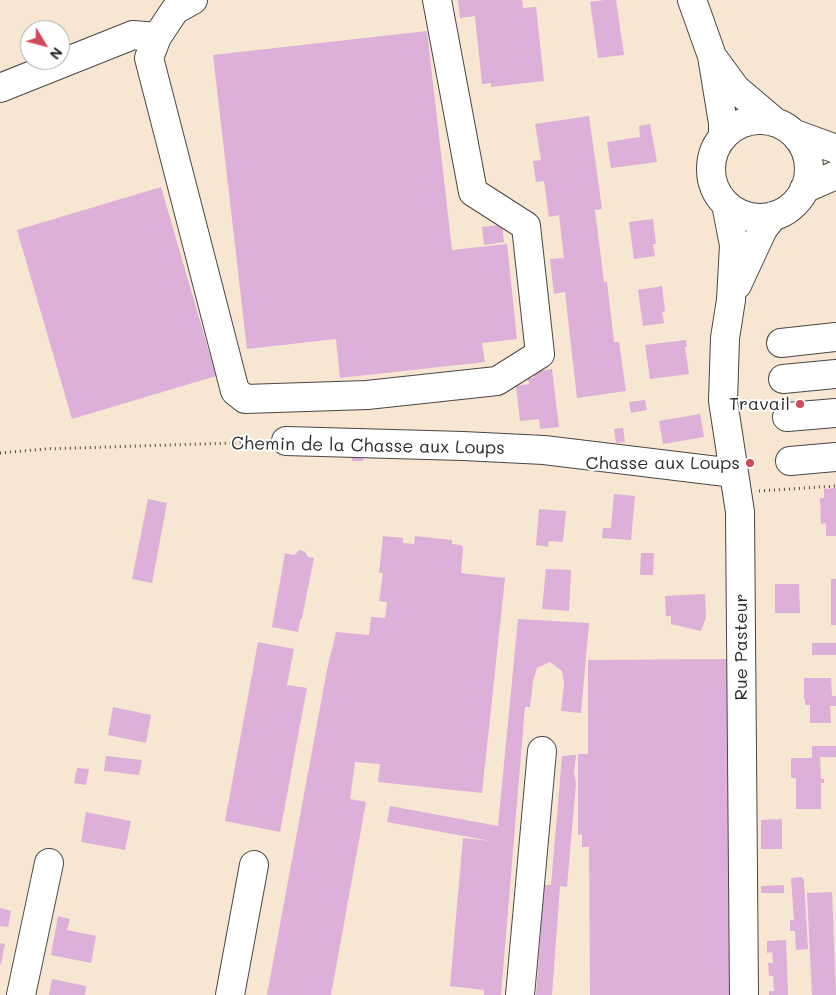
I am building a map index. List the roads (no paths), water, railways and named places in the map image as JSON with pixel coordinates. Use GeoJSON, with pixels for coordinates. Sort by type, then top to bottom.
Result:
{"type":"FeatureCollection","features":[{"type":"Feature","properties":{"kind":"street"},"geometry":{"type":"LineString","coordinates":[[193,0],[175,10],[157,37],[149,58],[235,391],[245,399],[358,396],[497,381],[540,354],[526,226],[473,192],[437,0]]}},
{"type":"Feature","properties":{"kind":"street"},"geometry":{"type":"LineString","coordinates":[[692,0],[712,56],[723,123],[723,136]]}},
{"type":"Feature","properties":{"kind":"street"},"geometry":{"type":"LineString","coordinates":[[0,88],[133,35],[157,37]]}},
{"type":"Feature","properties":{"kind":"street"},"geometry":{"type":"LineString","coordinates":[[712,56],[736,88],[785,128],[804,146],[808,160],[808,175],[804,190],[786,210],[773,216],[756,218],[740,214],[726,204],[717,192],[712,178],[711,163],[715,149],[723,136],[734,127],[747,121],[761,120],[785,128],[836,149]]}},
{"type":"Feature","properties":{"kind":"street"},"geometry":{"type":"LineString","coordinates":[[804,190],[836,176]]}},
{"type":"Feature","properties":{"kind":"street","name":"Rue Pasteur"},"geometry":{"type":"LineString","coordinates":[[726,204],[734,245],[723,401],[740,512],[744,995]]}},
{"type":"Feature","properties":{"kind":"street","name":"Rue Pasteur"},"geometry":{"type":"LineString","coordinates":[[731,300],[763,229],[773,216]]}},
{"type":"Feature","properties":{"kind":"street"},"geometry":{"type":"LineString","coordinates":[[781,343],[836,337]]}},
{"type":"Feature","properties":{"kind":"street"},"geometry":{"type":"LineString","coordinates":[[783,379],[836,374]]}},
{"type":"Feature","properties":{"kind":"street"},"geometry":{"type":"LineString","coordinates":[[787,417],[836,413]]}},
{"type":"Feature","properties":{"kind":"street","name":"Chemin de la Chasse aux Loups"},"geometry":{"type":"LineString","coordinates":[[286,441],[544,450],[736,483]]}},
{"type":"Feature","properties":{"kind":"street"},"geometry":{"type":"LineString","coordinates":[[790,461],[836,457]]}},
{"type":"Feature","properties":{"kind":"street"},"geometry":{"type":"LineString","coordinates":[[520,995],[542,752]]}},
{"type":"Feature","properties":{"kind":"street"},"geometry":{"type":"LineString","coordinates":[[21,995],[49,863]]}},
{"type":"Feature","properties":{"kind":"street"},"geometry":{"type":"LineString","coordinates":[[230,995],[254,865]]}},
{"type":"Feature","properties":{"kind":"place","name":"Travail"},"geometry":{"type":"Point","coordinates":[800,404]}},
{"type":"Feature","properties":{"kind":"place","name":"Chasse aux Loups"},"geometry":{"type":"Point","coordinates":[750,463]}}]}
